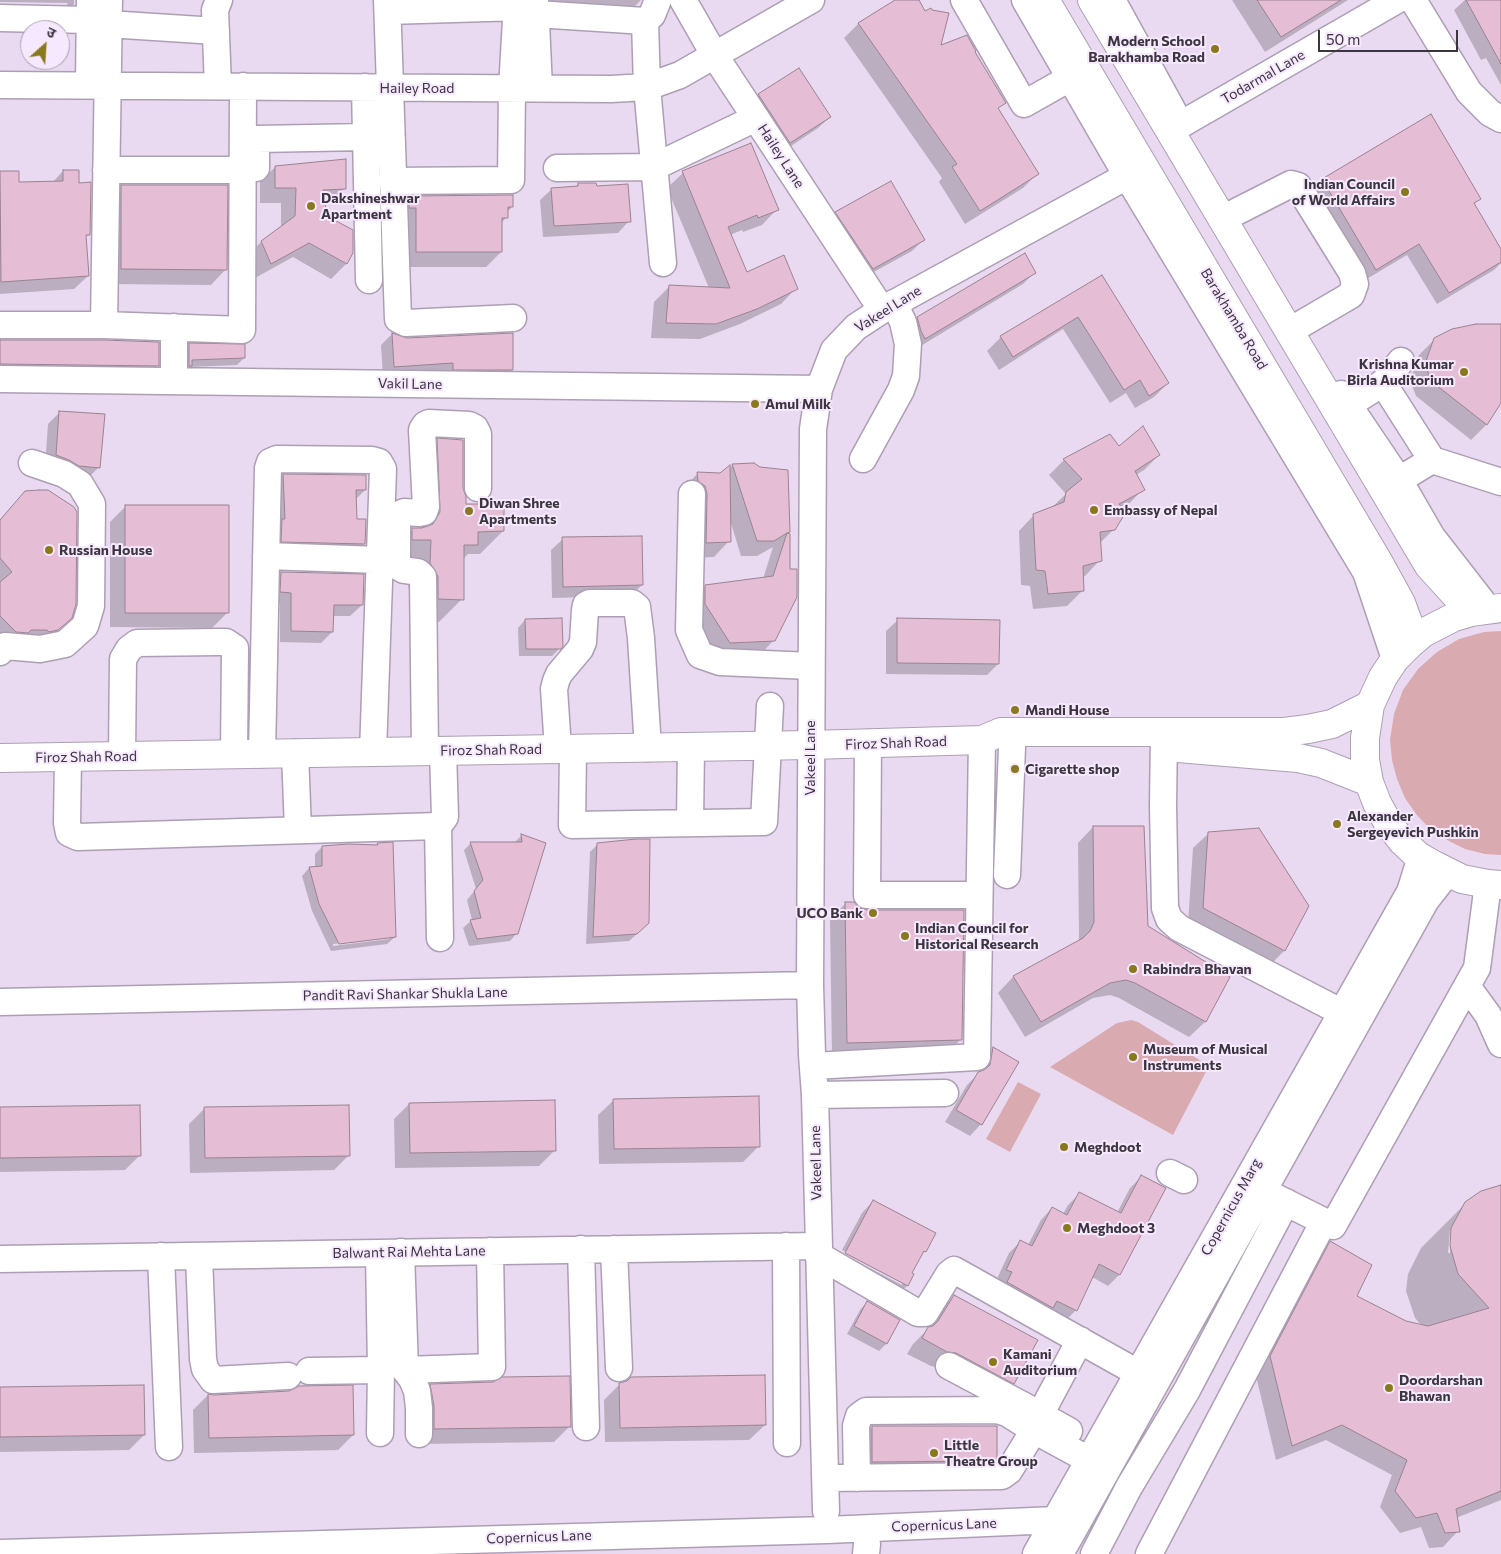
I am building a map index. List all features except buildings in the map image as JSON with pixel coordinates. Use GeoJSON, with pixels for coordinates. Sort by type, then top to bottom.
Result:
{"type":"FeatureCollection","features":[{"type":"Feature","properties":{"kind":"main road","name":"Barakhamba Road"},"geometry":{"type":"LineString","coordinates":[[1045,0],[1401,603],[1408,622],[1402,652]]}},
{"type":"Feature","properties":{"kind":"main road"},"geometry":{"type":"LineString","coordinates":[[1092,0],[1429,566],[1487,610]]}},
{"type":"Feature","properties":{"kind":"main road"},"geometry":{"type":"LineString","coordinates":[[1487,610],[1438,624],[1402,652],[1383,677],[1370,705],[1365,738],[1365,760],[1369,782],[1377,803],[1388,823],[1402,841],[1421,858],[1462,879],[1494,884]]}},
{"type":"Feature","properties":{"kind":"main road","name":"Firoz Shah Road"},"geometry":{"type":"LineString","coordinates":[[982,740],[999,747],[1012,747],[1284,732],[1332,724],[1370,705]]}},
{"type":"Feature","properties":{"kind":"main road","name":"Firoz Shah Road"},"geometry":{"type":"LineString","coordinates":[[0,758],[810,745],[982,740],[1001,732],[1164,739],[1322,763],[1369,782]]}},
{"type":"Feature","properties":{"kind":"street"},"geometry":{"type":"LineString","coordinates":[[219,0],[215,10],[216,31],[239,86],[256,139],[258,282]]}},
{"type":"Feature","properties":{"kind":"street","name":"Hailey Lane"},"geometry":{"type":"LineString","coordinates":[[683,0],[715,56],[756,118],[888,306],[903,322],[908,344],[906,376],[901,390],[863,459]]}},
{"type":"Feature","properties":{"kind":"street","name":"Hailey Road"},"geometry":{"type":"LineString","coordinates":[[0,85],[647,87],[680,75],[811,0]]}},
{"type":"Feature","properties":{"kind":"street"},"geometry":{"type":"LineString","coordinates":[[964,0],[1024,104],[1070,78]]}},
{"type":"Feature","properties":{"kind":"street"},"geometry":{"type":"LineString","coordinates":[[1025,0],[1127,176],[1366,572],[1402,652]]}},
{"type":"Feature","properties":{"kind":"street"},"geometry":{"type":"LineString","coordinates":[[1112,0],[1180,125],[1298,326],[1348,405],[1399,480],[1432,537],[1487,610]]}},
{"type":"Feature","properties":{"kind":"street","name":"Todarmal Lane"},"geometry":{"type":"LineString","coordinates":[[1180,125],[1397,0]]}},
{"type":"Feature","properties":{"kind":"street"},"geometry":{"type":"LineString","coordinates":[[1413,0],[1469,92],[1490,113],[1501,119]]}},
{"type":"Feature","properties":{"kind":"street"},"geometry":{"type":"LineString","coordinates":[[392,181],[511,180],[512,88],[516,20],[528,5]]}},
{"type":"Feature","properties":{"kind":"street"},"geometry":{"type":"LineString","coordinates":[[528,5],[539,88]]}},
{"type":"Feature","properties":{"kind":"street"},"geometry":{"type":"LineString","coordinates":[[369,280],[366,137],[377,87],[388,6],[528,5],[652,10],[647,87],[663,263]]}},
{"type":"Feature","properties":{"kind":"street"},"geometry":{"type":"LineString","coordinates":[[0,18],[99,11],[216,31]]}},
{"type":"Feature","properties":{"kind":"street"},"geometry":{"type":"LineString","coordinates":[[99,11],[98,85],[106,170],[104,325]]}},
{"type":"Feature","properties":{"kind":"street"},"geometry":{"type":"LineString","coordinates":[[0,325],[104,325],[242,330],[243,170],[239,86]]}},
{"type":"Feature","properties":{"kind":"street"},"geometry":{"type":"LineString","coordinates":[[377,87],[392,181],[398,319],[406,323],[513,318]]}},
{"type":"Feature","properties":{"kind":"street"},"geometry":{"type":"LineString","coordinates":[[557,168],[654,166],[756,118]]}},
{"type":"Feature","properties":{"kind":"street"},"geometry":{"type":"LineString","coordinates":[[256,139],[366,137]]}},
{"type":"Feature","properties":{"kind":"street"},"geometry":{"type":"LineString","coordinates":[[106,170],[243,170]]}},
{"type":"Feature","properties":{"kind":"street","name":"Vakeel Lane"},"geometry":{"type":"LineString","coordinates":[[826,1512],[815,1094],[810,985],[813,429],[819,389],[834,350],[856,327],[888,306],[1127,176]]}},
{"type":"Feature","properties":{"kind":"street"},"geometry":{"type":"LineString","coordinates":[[1232,214],[1290,184],[1298,186],[1352,273],[1355,284],[1351,295],[1298,326]]}},
{"type":"Feature","properties":{"kind":"street"},"geometry":{"type":"LineString","coordinates":[[174,327],[174,382]]}},
{"type":"Feature","properties":{"kind":"street"},"geometry":{"type":"LineString","coordinates":[[1348,405],[1383,383],[1401,362]]}},
{"type":"Feature","properties":{"kind":"street","name":"Vakil Lane"},"geometry":{"type":"LineString","coordinates":[[0,379],[819,389]]}},
{"type":"Feature","properties":{"kind":"street"},"geometry":{"type":"LineString","coordinates":[[1383,383],[1432,460],[1501,482]]}},
{"type":"Feature","properties":{"kind":"street"},"geometry":{"type":"LineString","coordinates":[[440,938],[438,826],[445,817],[434,751],[423,577],[418,572],[404,570],[399,567],[397,562],[397,516],[404,512],[424,512],[426,507],[422,430],[425,425],[429,423],[469,425],[475,428],[478,434],[478,488]]}},
{"type":"Feature","properties":{"kind":"street"},"geometry":{"type":"LineString","coordinates":[[262,754],[268,468],[270,462],[277,459],[372,460],[380,462],[383,469],[373,752]]}},
{"type":"Feature","properties":{"kind":"street"},"geometry":{"type":"LineString","coordinates":[[1399,480],[1432,460]]}},
{"type":"Feature","properties":{"kind":"street"},"geometry":{"type":"LineString","coordinates":[[0,652],[5,646],[40,649],[66,644],[85,626],[91,606],[92,504],[80,484],[64,474],[32,463]]}},
{"type":"Feature","properties":{"kind":"street"},"geometry":{"type":"LineString","coordinates":[[692,494],[689,630],[700,655],[720,662],[811,666]]}},
{"type":"Feature","properties":{"kind":"street"},"geometry":{"type":"LineString","coordinates":[[266,556],[380,560]]}},
{"type":"Feature","properties":{"kind":"street"},"geometry":{"type":"LineString","coordinates":[[648,748],[641,638],[637,608],[632,603],[590,603],[586,605],[585,632],[580,649],[559,674],[554,689],[565,749],[572,825],[764,822],[770,706]]}},
{"type":"Feature","properties":{"kind":"street"},"geometry":{"type":"LineString","coordinates":[[122,756],[124,659],[129,648],[137,644],[208,642],[226,642],[235,648],[234,754]]}},
{"type":"Feature","properties":{"kind":"street"},"geometry":{"type":"LineString","coordinates":[[1164,739],[1165,908],[1169,919],[1179,928],[1342,1012]]}},
{"type":"Feature","properties":{"kind":"street"},"geometry":{"type":"LineString","coordinates":[[813,1066],[977,1057],[982,740]]}},
{"type":"Feature","properties":{"kind":"street"},"geometry":{"type":"LineString","coordinates":[[868,743],[867,895],[979,895]]}},
{"type":"Feature","properties":{"kind":"street"},"geometry":{"type":"LineString","coordinates":[[690,823],[692,747]]}},
{"type":"Feature","properties":{"kind":"street"},"geometry":{"type":"LineString","coordinates":[[1007,875],[1012,747]]}},
{"type":"Feature","properties":{"kind":"street"},"geometry":{"type":"LineString","coordinates":[[295,753],[298,830]]}},
{"type":"Feature","properties":{"kind":"street"},"geometry":{"type":"LineString","coordinates":[[68,757],[67,822],[69,833],[78,837],[438,826]]}},
{"type":"Feature","properties":{"kind":"street","name":"Copernicus Marg"},"geometry":{"type":"LineString","coordinates":[[1060,1554],[1067,1521],[1097,1460],[1149,1374],[1342,1012],[1410,892],[1421,858]]}},
{"type":"Feature","properties":{"kind":"street","name":"Copernicus Marg"},"geometry":{"type":"LineString","coordinates":[[1149,1374],[1274,1197],[1426,900],[1448,872]]}},
{"type":"Feature","properties":{"kind":"street"},"geometry":{"type":"LineString","coordinates":[[1094,1554],[1129,1487],[1187,1390],[1274,1197],[1333,1226],[1478,968],[1494,884]]}},
{"type":"Feature","properties":{"kind":"street","name":"Pandit Ravi Shankar Shukla Lane"},"geometry":{"type":"LineString","coordinates":[[0,1002],[810,985]]}},
{"type":"Feature","properties":{"kind":"street"},"geometry":{"type":"LineString","coordinates":[[1467,986],[1488,1015],[1501,1044]]}},
{"type":"Feature","properties":{"kind":"street"},"geometry":{"type":"LineString","coordinates":[[815,1094],[945,1093]]}},
{"type":"Feature","properties":{"kind":"street"},"geometry":{"type":"LineString","coordinates":[[1149,1554],[1324,1221]]}},
{"type":"Feature","properties":{"kind":"street"},"geometry":{"type":"LineString","coordinates":[[786,1246],[787,1443]]}},
{"type":"Feature","properties":{"kind":"street","name":"Balwant Rai Mehta Lane"},"geometry":{"type":"LineString","coordinates":[[0,1259],[786,1246],[818,1250]]}},
{"type":"Feature","properties":{"kind":"street"},"geometry":{"type":"LineString","coordinates":[[614,1249],[619,1368]]}},
{"type":"Feature","properties":{"kind":"street"},"geometry":{"type":"LineString","coordinates":[[581,1250],[586,1427]]}},
{"type":"Feature","properties":{"kind":"street"},"geometry":{"type":"LineString","coordinates":[[818,1250],[918,1313],[925,1313],[949,1274],[954,1270],[1080,1340],[1149,1374],[1187,1390]]}},
{"type":"Feature","properties":{"kind":"street"},"geometry":{"type":"LineString","coordinates":[[199,1256],[203,1359],[205,1369],[214,1380],[298,1374],[492,1367],[490,1251]]}},
{"type":"Feature","properties":{"kind":"street"},"geometry":{"type":"LineString","coordinates":[[380,1433],[393,1370],[390,1253]]}},
{"type":"Feature","properties":{"kind":"street"},"geometry":{"type":"LineString","coordinates":[[161,1256],[169,1447]]}},
{"type":"Feature","properties":{"kind":"street"},"geometry":{"type":"LineString","coordinates":[[826,1478],[1002,1476],[1010,1471],[1080,1340]]}},
{"type":"Feature","properties":{"kind":"street"},"geometry":{"type":"LineString","coordinates":[[949,1366],[1097,1460],[1129,1487]]}},
{"type":"Feature","properties":{"kind":"street"},"geometry":{"type":"LineString","coordinates":[[393,1370],[412,1379],[417,1391],[419,1434]]}},
{"type":"Feature","properties":{"kind":"street"},"geometry":{"type":"LineString","coordinates":[[857,1478],[856,1426],[859,1416],[866,1411],[997,1410],[1037,1422]]}},
{"type":"Feature","properties":{"kind":"street","name":"Copernicus Marg"},"geometry":{"type":"LineString","coordinates":[[1036,1554],[1067,1521]]}},
{"type":"Feature","properties":{"kind":"street","name":"Copernicus Lane"},"geometry":{"type":"LineString","coordinates":[[0,1552],[1067,1521]]}},
{"type":"Feature","properties":{"kind":"shaded area"},"geometry":{"type":"Polygon","coordinates":[[[1501,631],[1501,855],[1485,854],[1465,849],[1430,829],[1405,798],[1392,760],[1390,740],[1394,714],[1403,690],[1418,669],[1437,652],[1459,639],[1484,632],[1501,631]]]}},
{"type":"Feature","properties":{"kind":"shaded area"},"geometry":{"type":"Polygon","coordinates":[[[1131,1020],[1138,1022],[1209,1066],[1173,1135],[1050,1067],[1117,1023],[1131,1020]]]}},
{"type":"Feature","properties":{"kind":"shaded area"},"geometry":{"type":"Polygon","coordinates":[[[1018,1082],[1041,1094],[1010,1152],[986,1139],[1018,1082]]]}},
{"type":"Feature","properties":{"kind":"place","name":"Modern School Barakhamba Road"},"geometry":{"type":"Point","coordinates":[1215,49]}},
{"type":"Feature","properties":{"kind":"place","name":"Indian Council of World Affairs"},"geometry":{"type":"Point","coordinates":[1405,192]}},
{"type":"Feature","properties":{"kind":"place","name":"Dakshineshwar Apartment"},"geometry":{"type":"Point","coordinates":[311,206]}},
{"type":"Feature","properties":{"kind":"place","name":"Krishna Kumar Birla Auditorium"},"geometry":{"type":"Point","coordinates":[1464,372]}},
{"type":"Feature","properties":{"kind":"place","name":"Amul Milk"},"geometry":{"type":"Point","coordinates":[755,404]}},
{"type":"Feature","properties":{"kind":"place","name":"Embassy of Nepal"},"geometry":{"type":"Point","coordinates":[1094,510]}},
{"type":"Feature","properties":{"kind":"place","name":"Diwan Shree Apartments"},"geometry":{"type":"Point","coordinates":[469,511]}},
{"type":"Feature","properties":{"kind":"place","name":"Russian House"},"geometry":{"type":"Point","coordinates":[49,550]}},
{"type":"Feature","properties":{"kind":"place","name":"Mandi House"},"geometry":{"type":"Point","coordinates":[1015,710]}},
{"type":"Feature","properties":{"kind":"place","name":"Cigarette shop"},"geometry":{"type":"Point","coordinates":[1015,769]}},
{"type":"Feature","properties":{"kind":"place","name":"Alexander Sergeyevich Pushkin"},"geometry":{"type":"Point","coordinates":[1337,824]}},
{"type":"Feature","properties":{"kind":"place","name":"UCO Bank"},"geometry":{"type":"Point","coordinates":[873,913]}},
{"type":"Feature","properties":{"kind":"place","name":"Indian Council for Historical Research"},"geometry":{"type":"Point","coordinates":[905,936]}},
{"type":"Feature","properties":{"kind":"place","name":"Rabindra Bhavan"},"geometry":{"type":"Point","coordinates":[1133,969]}},
{"type":"Feature","properties":{"kind":"place","name":"Museum of Musical Instruments"},"geometry":{"type":"Point","coordinates":[1133,1057]}},
{"type":"Feature","properties":{"kind":"place","name":"Meghdoot"},"geometry":{"type":"Point","coordinates":[1064,1147]}},
{"type":"Feature","properties":{"kind":"place","name":"Meghdoot 3"},"geometry":{"type":"Point","coordinates":[1067,1228]}},
{"type":"Feature","properties":{"kind":"place","name":"Kamani Auditorium"},"geometry":{"type":"Point","coordinates":[993,1362]}},
{"type":"Feature","properties":{"kind":"place","name":"Doordarshan Bhawan"},"geometry":{"type":"Point","coordinates":[1389,1388]}},
{"type":"Feature","properties":{"kind":"place","name":"Little Theatre Group"},"geometry":{"type":"Point","coordinates":[934,1453]}}]}
